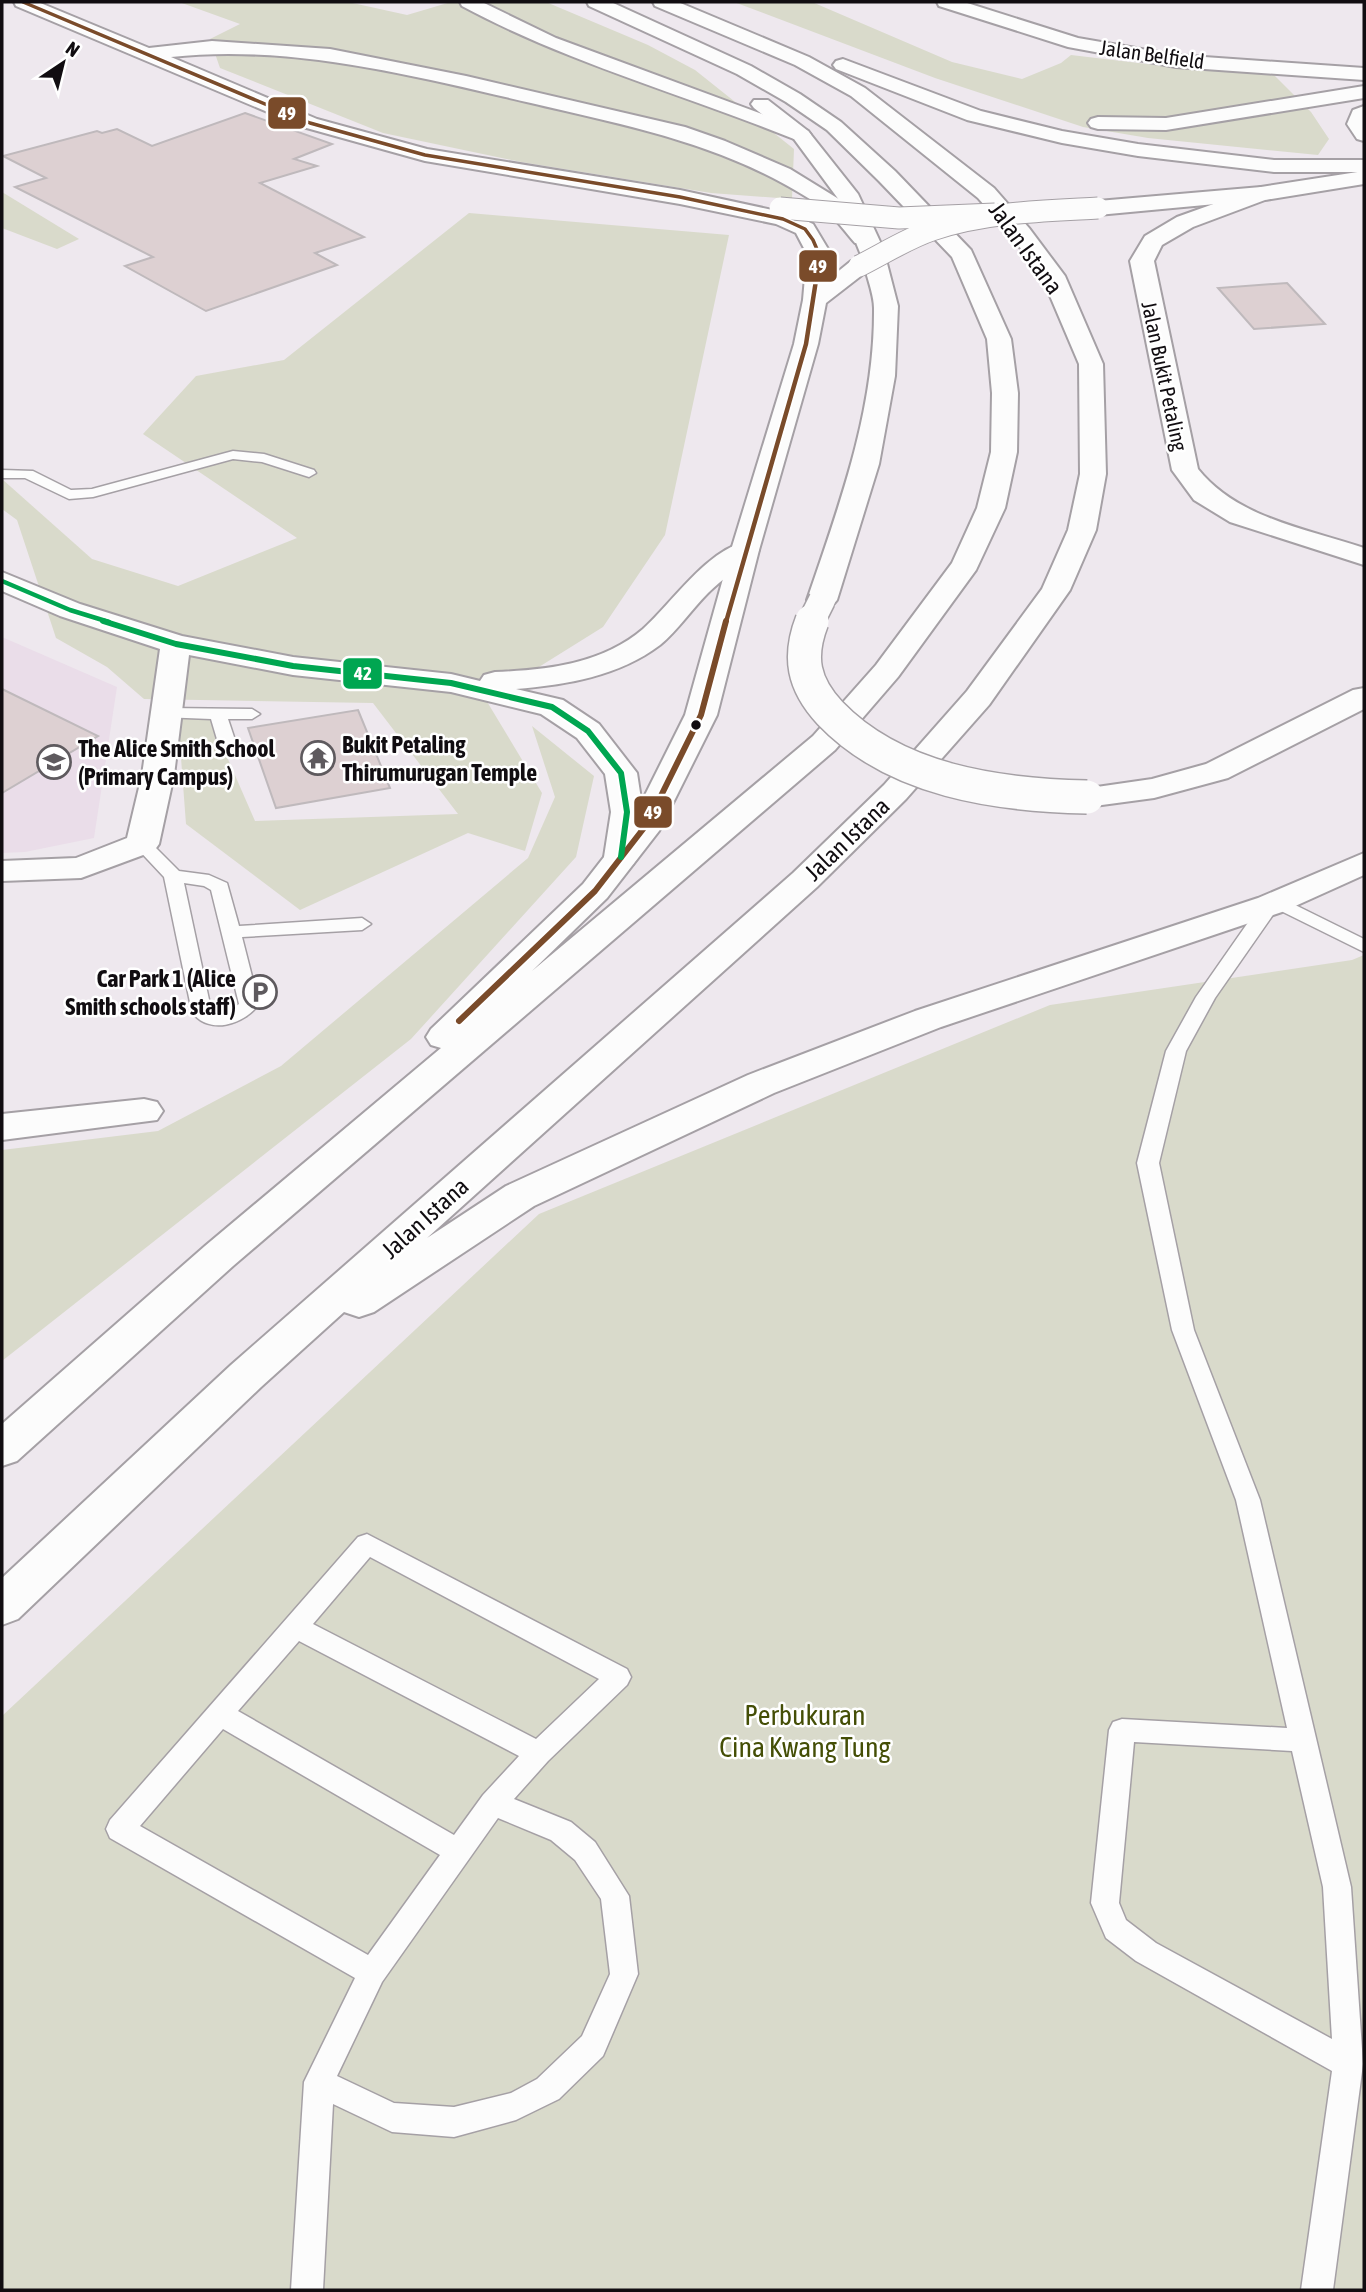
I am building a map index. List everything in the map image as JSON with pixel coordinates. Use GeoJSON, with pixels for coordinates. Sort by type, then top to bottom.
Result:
{"type":"FeatureCollection","features":[{"type":"Feature","properties":{"kind":"main road"},"geometry":{"type":"LineString","coordinates":[[23,2],[310,123],[425,155],[680,197],[783,219],[805,229],[819,254],[816,300],[807,344],[745,550],[701,715],[646,824],[595,891],[472,1007],[434,1048],[219,1256]]}},
{"type":"Feature","properties":{"kind":"main road"},"geometry":{"type":"LineString","coordinates":[[469,2],[501,21],[576,53],[764,118],[801,135]]}},
{"type":"Feature","properties":{"kind":"main road"},"geometry":{"type":"LineString","coordinates":[[590,2],[731,80],[801,135],[850,200],[866,257],[886,306],[882,376],[866,464],[822,600],[807,631],[803,663],[810,689],[853,736],[910,764],[958,781],[1046,798],[1087,797],[1154,788],[1217,771],[1364,697]]}},
{"type":"Feature","properties":{"kind":"main road"},"geometry":{"type":"LineString","coordinates":[[2,1449],[219,1256],[824,743],[887,671],[966,564],[991,508],[1004,452],[1003,379],[999,339],[963,255],[887,176],[834,126],[793,98],[744,70],[596,2]]}},
{"type":"Feature","properties":{"kind":"main road"},"geometry":{"type":"LineString","coordinates":[[662,2],[766,35],[974,116],[1100,144],[1274,166],[1364,166]]}},
{"type":"Feature","properties":{"kind":"main road","name":"Jalan Istana"},"geometry":{"type":"LineString","coordinates":[[2,1606],[246,1376],[805,880],[895,792],[978,698],[1056,590],[1082,530],[1093,474],[1091,363],[1053,275],[1021,233],[986,192],[858,92],[802,61],[662,2]]}},
{"type":"Feature","properties":{"kind":"main road","name":"Jalan Belfield"},"geometry":{"type":"LineString","coordinates":[[946,2],[1075,43],[1176,61],[1364,74]]}},
{"type":"Feature","properties":{"kind":"main road"},"geometry":{"type":"LineString","coordinates":[[144,55],[212,47],[330,55],[466,82],[678,131],[730,150],[782,174],[834,206],[866,257]]}},
{"type":"Feature","properties":{"kind":"main road"},"geometry":{"type":"LineString","coordinates":[[1291,67],[1326,79],[1336,89],[1314,99]]}},
{"type":"Feature","properties":{"kind":"main road"},"geometry":{"type":"LineString","coordinates":[[906,89],[1035,117],[1125,124],[1166,124],[1364,92]]}},
{"type":"Feature","properties":{"kind":"main road"},"geometry":{"type":"LineString","coordinates":[[1364,112],[1360,114],[1357,124],[1364,135]]}},
{"type":"Feature","properties":{"kind":"main road"},"geometry":{"type":"LineString","coordinates":[[680,197],[899,218],[1037,212],[1261,194],[1364,178]]}},
{"type":"Feature","properties":{"kind":"main road","name":"Jalan Bukit Petaling"},"geometry":{"type":"LineString","coordinates":[[1261,194],[1185,222],[1153,241],[1142,261],[1185,470],[1204,494],[1240,516],[1364,557]]}},
{"type":"Feature","properties":{"kind":"main road"},"geometry":{"type":"LineString","coordinates":[[816,300],[866,257],[913,238],[959,223],[1037,212]]}},
{"type":"Feature","properties":{"kind":"main road"},"geometry":{"type":"LineString","coordinates":[[2,581],[69,610],[176,644],[293,666],[451,682],[532,680],[582,670],[619,658],[648,640],[698,587],[745,550]]}},
{"type":"Feature","properties":{"kind":"main road"},"geometry":{"type":"LineString","coordinates":[[2,871],[81,868],[142,844],[158,775],[176,644]]}},
{"type":"Feature","properties":{"kind":"main road"},"geometry":{"type":"LineString","coordinates":[[451,682],[552,707],[587,731],[621,773],[627,812],[621,857]]}},
{"type":"Feature","properties":{"kind":"main road"},"geometry":{"type":"LineString","coordinates":[[246,1376],[520,1196],[650,1133],[761,1084],[928,1019],[1274,904],[1364,863]]}},
{"type":"Feature","properties":{"kind":"main road"},"geometry":{"type":"LineString","coordinates":[[2,1127],[144,1111]]}},
{"type":"Feature","properties":{"kind":"lane"},"geometry":{"type":"LineString","coordinates":[[2,474],[29,474],[69,495],[93,493],[233,455],[264,458],[309,473]]}},
{"type":"Feature","properties":{"kind":"lane"},"geometry":{"type":"LineString","coordinates":[[167,713],[251,714]]}},
{"type":"Feature","properties":{"kind":"lane"},"geometry":{"type":"LineString","coordinates":[[218,713],[228,746]]}},
{"type":"Feature","properties":{"kind":"lane"},"geometry":{"type":"LineString","coordinates":[[142,844],[173,876],[202,1012],[209,1018],[218,1020],[237,1016],[249,1004],[220,887],[209,881],[173,876]]}},
{"type":"Feature","properties":{"kind":"lane"},"geometry":{"type":"LineString","coordinates":[[1317,2290],[1348,2064],[1336,1887],[1248,1500],[1183,1330],[1148,1163],[1176,1051],[1206,997],[1274,904],[1364,946]]}},
{"type":"Feature","properties":{"kind":"lane"},"geometry":{"type":"LineString","coordinates":[[231,932],[362,923]]}},
{"type":"Feature","properties":{"kind":"lane"},"geometry":{"type":"LineString","coordinates":[[307,2290],[318,2082],[372,1973],[493,1803],[539,1753],[618,1677],[367,1544],[121,1829],[372,1973]]}},
{"type":"Feature","properties":{"kind":"lane"},"geometry":{"type":"LineString","coordinates":[[295,1627],[539,1753]]}},
{"type":"Feature","properties":{"kind":"lane"},"geometry":{"type":"LineString","coordinates":[[219,1713],[459,1852]]}},
{"type":"Feature","properties":{"kind":"lane"},"geometry":{"type":"LineString","coordinates":[[1304,1740],[1122,1730],[1105,1903],[1116,1929],[1146,1952],[1348,2064]]}},
{"type":"Feature","properties":{"kind":"lane"},"geometry":{"type":"LineString","coordinates":[[318,2082],[392,2117],[454,2122],[516,2106],[548,2089],[593,2046],[624,1974],[615,1896],[585,1851],[561,1831],[493,1803]]}},
{"type":"Feature","properties":{"kind":"shaded area","name":"The Alice Smith School (Primary Campus)"},"geometry":{"type":"Polygon","coordinates":[[[2,637],[117,687],[94,838],[25,852],[2,853],[2,637]]]}},
{"type":"Feature","properties":{"kind":"green space"},"geometry":{"type":"Polygon","coordinates":[[[179,2],[348,2],[407,15],[451,2],[546,2],[648,45],[695,70],[794,149],[792,199],[711,193],[521,162],[383,133],[220,68],[210,39],[240,24],[179,2]]]}},
{"type":"Feature","properties":{"kind":"green space"},"geometry":{"type":"Polygon","coordinates":[[[734,2],[812,2],[952,62],[1022,79],[1061,63],[1071,55],[1181,68],[1274,75],[1311,112],[1329,139],[1318,155],[1148,138],[1083,127],[935,78],[734,2]]]}},
{"type":"Feature","properties":{"kind":"green space"},"geometry":{"type":"Polygon","coordinates":[[[2,192],[79,239],[57,249],[2,228],[2,192]]]}},
{"type":"Feature","properties":{"kind":"green space"},"geometry":{"type":"Polygon","coordinates":[[[469,213],[729,235],[665,535],[603,627],[486,700],[542,793],[525,851],[468,833],[300,910],[186,824],[178,718],[210,718],[255,821],[458,814],[373,703],[144,699],[107,667],[56,638],[17,520],[2,509],[2,479],[92,559],[178,586],[297,538],[143,434],[196,376],[284,360],[469,213]]]}},
{"type":"Feature","properties":{"kind":"green space"},"geometry":{"type":"Polygon","coordinates":[[[532,726],[594,776],[576,857],[411,1039],[2,1361],[2,1150],[158,1131],[281,1066],[528,858],[555,797],[532,726]]]}},
{"type":"Feature","properties":{"kind":"green space","name":"Perbukuran Cina Kwang Tung"},"geometry":{"type":"Polygon","coordinates":[[[1364,955],[1364,2290],[2,2290],[2,1716],[539,1214],[1050,1005],[1352,960],[1364,955]]]}},
{"type":"Feature","properties":{"kind":"building"},"geometry":{"type":"Polygon","coordinates":[[[245,113],[332,144],[294,159],[317,166],[260,183],[364,237],[315,253],[337,265],[206,311],[125,266],[153,257],[15,187],[46,178],[3,156],[97,131],[102,133],[117,129],[152,146],[245,113]]]}},
{"type":"Feature","properties":{"kind":"building"},"geometry":{"type":"Polygon","coordinates":[[[1287,283],[1325,324],[1254,329],[1218,288],[1287,283]]]}},
{"type":"Feature","properties":{"kind":"building"},"geometry":{"type":"Polygon","coordinates":[[[2,689],[98,736],[2,793],[2,689]]]}},
{"type":"Feature","properties":{"kind":"building","name":"Bukit Petaling Thirumurugan Temple"},"geometry":{"type":"Polygon","coordinates":[[[358,710],[390,788],[276,808],[248,728],[358,710]]]}},
{"type":"Feature","properties":{"kind":"transit line","name":"49"},"geometry":{"type":"LineString","coordinates":[[23,2],[310,123],[425,155],[680,197],[783,219],[805,229],[819,254],[815,300],[806,344],[745,550],[701,715],[647,824],[595,891],[459,1021]]}},
{"type":"Feature","properties":{"kind":"transit line","name":"42"},"geometry":{"type":"LineString","coordinates":[[2,581],[70,610],[176,644],[293,666],[451,683],[552,707],[588,731],[621,773],[627,812],[621,857]]}},
{"type":"Feature","properties":{"kind":"place","name":"Bukit Petaling Thirumurugan Temple"},"geometry":{"type":"Point","coordinates":[318,758]}},
{"type":"Feature","properties":{"kind":"place","name":"The Alice Smith School (Primary Campus)"},"geometry":{"type":"Point","coordinates":[54,762]}},
{"type":"Feature","properties":{"kind":"place","name":"Car Park 1 (Alice Smith schools staff)"},"geometry":{"type":"Point","coordinates":[260,992]}}]}
